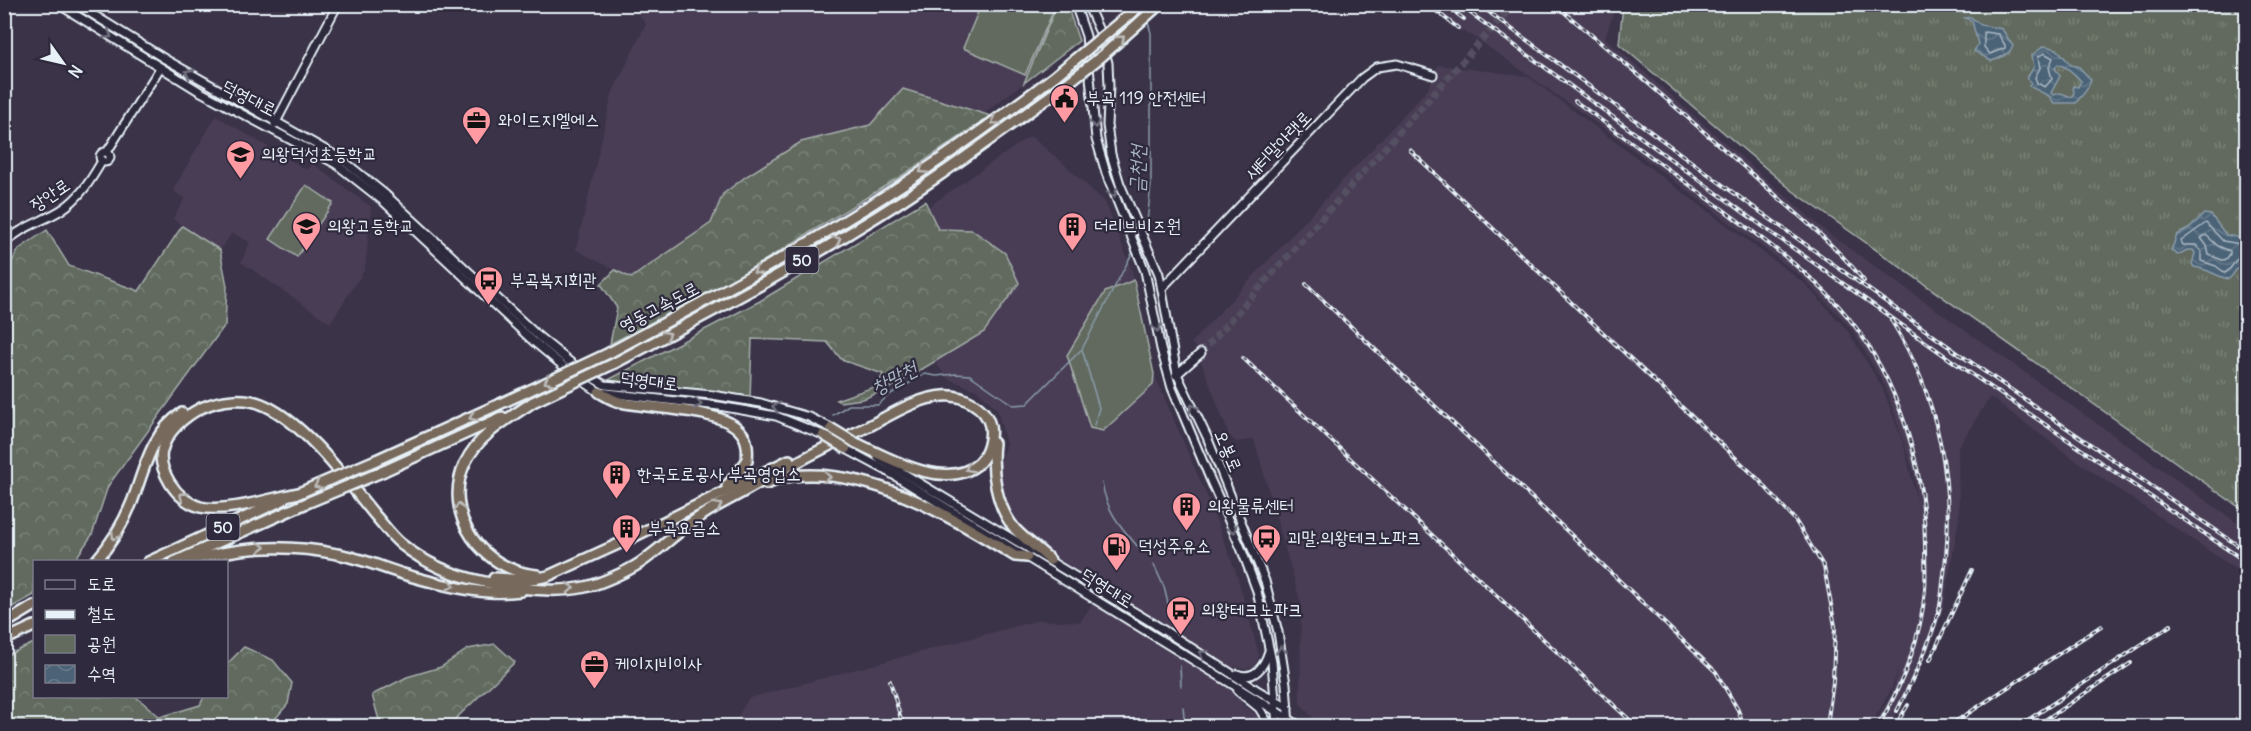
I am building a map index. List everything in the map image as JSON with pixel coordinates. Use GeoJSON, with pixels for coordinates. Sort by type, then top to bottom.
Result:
{"type":"FeatureCollection","features":[{"type":"Feature","properties":{"kind":"highway","name":"영동고속도로"},"geometry":{"type":"LineString","coordinates":[[150,560],[609,353],[732,286],[850,217],[972,138],[1056,75],[1142,4]]}},
{"type":"Feature","properties":{"kind":"highway","name":"영동고속도로"},"geometry":{"type":"LineString","coordinates":[[176,560],[384,471],[533,402],[615,363],[739,297],[859,228],[982,146],[1102,56],[1161,4]]}},
{"type":"Feature","properties":{"kind":"highway"},"geometry":{"type":"LineString","coordinates":[[96,560],[108,547],[120,527],[132,501],[140,474],[163,432],[178,416],[198,403],[217,396],[243,394],[266,399],[295,418],[331,454],[404,538],[430,556],[455,570],[491,578],[529,580],[548,576],[625,541],[720,492],[902,404],[944,390],[963,392],[977,400],[988,412],[993,423],[995,438],[993,466],[1004,516],[1016,530],[1050,560]]}},
{"type":"Feature","properties":{"kind":"highway"},"geometry":{"type":"LineString","coordinates":[[599,392],[618,402],[714,416],[730,422],[739,429],[745,438],[747,461],[720,492]]}},
{"type":"Feature","properties":{"kind":"highway"},"geometry":{"type":"LineString","coordinates":[[188,560],[246,548],[310,549],[339,554],[445,584],[490,592],[586,587],[637,565],[703,514],[791,464],[929,399],[946,395],[961,397],[974,404],[985,415],[990,425],[987,451],[982,460],[972,469],[946,475],[925,472],[850,445]]}},
{"type":"Feature","properties":{"kind":"highway"},"geometry":{"type":"LineString","coordinates":[[299,493],[221,508],[201,507],[182,499],[170,484],[162,468],[162,451],[168,436],[183,420],[201,408],[220,401],[244,400],[264,405],[298,429],[400,543],[455,575],[491,583],[547,590]]}},
{"type":"Feature","properties":{"kind":"highway"},"geometry":{"type":"LineString","coordinates":[[533,402],[490,430],[471,454],[460,478],[457,494],[459,510],[469,534],[479,547],[497,561],[527,574],[548,576]]}},
{"type":"Feature","properties":{"kind":"highway"},"geometry":{"type":"LineString","coordinates":[[749,489],[791,476],[824,476],[851,480],[887,489],[931,507],[1015,556],[1027,557]]}},
{"type":"Feature","properties":{"kind":"highway"},"geometry":{"type":"LineString","coordinates":[[4,626],[33,607]]}},
{"type":"Feature","properties":{"kind":"highway"},"geometry":{"type":"LineString","coordinates":[[4,626],[33,614]]}},
{"type":"Feature","properties":{"kind":"highway"},"geometry":{"type":"LineString","coordinates":[[4,640],[33,626]]}},
{"type":"Feature","properties":{"kind":"main road","name":"덕영대로"},"geometry":{"type":"LineString","coordinates":[[831,428],[850,445]]}},
{"type":"Feature","properties":{"kind":"main road","name":"덕영대로"},"geometry":{"type":"LineString","coordinates":[[823,435],[850,445]]}},
{"type":"Feature","properties":{"kind":"street","name":"덕영대로"},"geometry":{"type":"LineString","coordinates":[[58,4],[160,68],[340,158],[386,195],[538,336],[581,371],[605,385],[712,395],[761,403],[809,417],[831,428]]}},
{"type":"Feature","properties":{"kind":"street","name":"덕영대로"},"geometry":{"type":"LineString","coordinates":[[76,4],[336,164],[382,201],[533,341],[574,375],[599,392],[768,414],[794,422],[823,435]]}},
{"type":"Feature","properties":{"kind":"street"},"geometry":{"type":"LineString","coordinates":[[275,125],[338,4]]}},
{"type":"Feature","properties":{"kind":"street","name":"오봉로"},"geometry":{"type":"LineString","coordinates":[[1075,4],[1086,36],[1096,139],[1108,181],[1145,271],[1161,350],[1170,380],[1257,591],[1269,649],[1278,712],[1277,726]]}},
{"type":"Feature","properties":{"kind":"street","name":"오봉로"},"geometry":{"type":"LineString","coordinates":[[1087,4],[1101,35],[1108,63],[1107,137],[1120,184],[1159,274],[1177,374],[1207,437],[1264,581],[1275,618],[1287,684],[1289,723]]}},
{"type":"Feature","properties":{"kind":"street","name":"새터말아랫로"},"geometry":{"type":"LineString","coordinates":[[1161,288],[1370,72],[1377,67],[1397,64],[1433,75]]}},
{"type":"Feature","properties":{"kind":"street","name":"장안로"},"geometry":{"type":"LineString","coordinates":[[4,244],[19,232],[60,211],[86,188],[102,161],[109,160],[107,152],[160,68]]}},
{"type":"Feature","properties":{"kind":"street"},"geometry":{"type":"LineString","coordinates":[[1170,380],[1201,353]]}},
{"type":"Feature","properties":{"kind":"street","name":"덕영대로"},"geometry":{"type":"LineString","coordinates":[[850,445],[1050,560],[1288,708]]}},
{"type":"Feature","properties":{"kind":"street","name":"덕영대로"},"geometry":{"type":"LineString","coordinates":[[850,445],[887,471],[1278,712],[1289,723],[1300,726]]}},
{"type":"Feature","properties":{"kind":"street"},"geometry":{"type":"LineString","coordinates":[[1228,670],[1241,676],[1255,674],[1263,666],[1269,649]]}},
{"type":"Feature","properties":{"kind":"street"},"geometry":{"type":"LineString","coordinates":[[1227,682],[1259,708],[1270,726]]}},
{"type":"Feature","properties":{"kind":"shaded area"},"geometry":{"type":"Polygon","coordinates":[[[639,5],[1067,5],[1079,41],[983,114],[903,89],[870,125],[801,142],[745,177],[723,195],[711,223],[631,278],[576,250],[612,94],[646,24],[638,14],[639,5]]]}},
{"type":"Feature","properties":{"kind":"shaded area"},"geometry":{"type":"Polygon","coordinates":[[[1404,5],[1423,5],[1417,13],[1404,5]]]}},
{"type":"Feature","properties":{"kind":"shaded area"},"geometry":{"type":"Polygon","coordinates":[[[1423,5],[1614,5],[1605,38],[1829,234],[2246,529],[2246,576],[2071,457],[1990,397],[1958,447],[1959,518],[1944,605],[1934,638],[1889,726],[1873,726],[1892,694],[1900,665],[1891,690],[1870,726],[1320,726],[1300,703],[1301,604],[1254,439],[1236,442],[1229,435],[1196,348],[1191,343],[1428,89],[1438,65],[1527,76],[1804,283],[1848,331],[1883,389],[1904,446],[1917,502],[1914,473],[1885,386],[1851,328],[1802,277],[1616,137],[1473,36],[1459,30],[1423,5]]]}},
{"type":"Feature","properties":{"kind":"shaded area"},"geometry":{"type":"Polygon","coordinates":[[[216,116],[307,170],[313,164],[371,207],[365,269],[330,323],[241,262],[250,242],[232,233],[220,250],[173,219],[185,198],[176,193],[174,188],[216,116]]]}},
{"type":"Feature","properties":{"kind":"shaded area","name":"의왕테크노파크"},"geometry":{"type":"Polygon","coordinates":[[[1030,136],[1105,202],[1114,223],[1133,274],[1154,374],[1209,501],[1237,575],[1259,655],[1255,666],[1246,669],[1233,666],[1242,704],[1261,718],[1264,726],[737,726],[735,721],[749,698],[1039,620],[1080,622],[1103,589],[1028,539],[1005,502],[998,472],[1006,443],[997,409],[977,390],[948,379],[934,361],[984,332],[972,230],[938,229],[928,207],[1030,136]]]}},
{"type":"Feature","properties":{"kind":"green space"},"geometry":{"type":"Polygon","coordinates":[[[981,5],[1056,5],[1025,75],[963,48],[981,5]]]}},
{"type":"Feature","properties":{"kind":"green space"},"geometry":{"type":"Polygon","coordinates":[[[1057,5],[1067,5],[1079,41],[1024,83],[1057,5]]]}},
{"type":"Feature","properties":{"kind":"green space"},"geometry":{"type":"Polygon","coordinates":[[[1623,5],[2246,5],[2246,512],[1793,191],[1619,44],[1623,5]]]}},
{"type":"Feature","properties":{"kind":"green space"},"geometry":{"type":"Polygon","coordinates":[[[903,89],[991,116],[898,178],[736,278],[610,344],[617,308],[601,284],[615,270],[631,278],[711,223],[723,194],[745,177],[801,142],[870,125],[903,89]]]}},
{"type":"Feature","properties":{"kind":"green space"},"geometry":{"type":"Polygon","coordinates":[[[306,185],[333,203],[297,257],[270,239],[306,185]]]}},
{"type":"Feature","properties":{"kind":"green space"},"geometry":{"type":"Polygon","coordinates":[[[925,201],[938,229],[972,230],[1005,253],[1019,283],[984,332],[894,386],[863,399],[840,402],[836,400],[877,386],[883,374],[842,360],[827,342],[752,339],[750,399],[608,380],[760,301],[925,201]]]}},
{"type":"Feature","properties":{"kind":"green space"},"geometry":{"type":"Polygon","coordinates":[[[182,226],[220,250],[227,286],[225,325],[108,486],[92,535],[75,560],[33,560],[33,596],[5,611],[5,274],[19,249],[47,230],[69,266],[139,291],[182,226]]]}},
{"type":"Feature","properties":{"kind":"green space"},"geometry":{"type":"Polygon","coordinates":[[[1134,280],[1154,374],[1153,385],[1103,431],[1090,428],[1067,355],[1105,292],[1134,280]]]}},
{"type":"Feature","properties":{"kind":"green space"},"geometry":{"type":"Polygon","coordinates":[[[33,643],[33,698],[137,698],[160,717],[200,705],[204,698],[228,698],[228,663],[244,647],[273,660],[292,683],[288,704],[269,726],[5,726],[5,656],[33,643]]]}},
{"type":"Feature","properties":{"kind":"green space"},"geometry":{"type":"Polygon","coordinates":[[[495,644],[515,662],[448,726],[384,726],[380,724],[372,695],[407,677],[441,667],[468,649],[495,644]]]}},
{"type":"Feature","properties":{"kind":"water"},"geometry":{"type":"Polygon","coordinates":[[[1971,17],[1981,25],[2002,29],[2013,46],[2001,57],[1991,61],[1974,51],[1978,44],[1972,21],[1965,18],[1971,17]]]}},
{"type":"Feature","properties":{"kind":"water"},"geometry":{"type":"Polygon","coordinates":[[[2044,46],[2057,49],[2071,65],[2079,67],[2091,80],[2086,91],[2076,103],[2054,103],[2049,96],[2029,86],[2031,82],[2027,78],[2034,67],[2032,55],[2044,46]],[[2058,64],[2055,68],[2060,76],[2051,93],[2054,95],[2061,93],[2071,97],[2074,93],[2073,86],[2078,87],[2081,81],[2058,64]]]}},
{"type":"Feature","properties":{"kind":"water"},"geometry":{"type":"Polygon","coordinates":[[[2204,214],[2211,215],[2226,235],[2246,239],[2246,259],[2229,279],[2194,267],[2192,264],[2195,253],[2193,250],[2187,250],[2178,255],[2171,251],[2177,235],[2190,228],[2204,214]]]}},
{"type":"Feature","properties":{"kind":"waterway","name":"금천천"},"geometry":{"type":"LineString","coordinates":[[1144,229],[1147,222],[1151,185],[1151,33],[1147,19]]}},
{"type":"Feature","properties":{"kind":"waterway","name":"금천천"},"geometry":{"type":"LineString","coordinates":[[1094,425],[1099,408],[1082,349],[1134,250]]}},
{"type":"Feature","properties":{"kind":"waterway","name":"창말천"},"geometry":{"type":"LineString","coordinates":[[833,415],[849,405],[878,405],[889,395],[925,374],[970,375],[1013,405],[1027,404],[1081,350]]}},
{"type":"Feature","properties":{"kind":"waterway","name":"금천천"},"geometry":{"type":"LineString","coordinates":[[1102,483],[1111,511],[1140,549]]}},
{"type":"Feature","properties":{"kind":"waterway","name":"금천천"},"geometry":{"type":"LineString","coordinates":[[1154,565],[1164,587],[1174,628]]}},
{"type":"Feature","properties":{"kind":"waterway","name":"금천천"},"geometry":{"type":"LineString","coordinates":[[1180,666],[1181,686]]}},
{"type":"Feature","properties":{"kind":"waterway","name":"금천천"},"geometry":{"type":"LineString","coordinates":[[1183,707],[1185,726]]}},
{"type":"Feature","properties":{"kind":"tunnel"},"geometry":{"type":"LineString","coordinates":[[1201,353],[1514,4]]}},
{"type":"Feature","properties":{"kind":"railway"},"geometry":{"type":"LineString","coordinates":[[1411,4],[1416,9]]}},
{"type":"Feature","properties":{"kind":"railway"},"geometry":{"type":"LineString","coordinates":[[1427,4],[1458,28]]}},
{"type":"Feature","properties":{"kind":"railway"},"geometry":{"type":"LineString","coordinates":[[1444,4],[1464,19]]}},
{"type":"Feature","properties":{"kind":"railway"},"geometry":{"type":"LineString","coordinates":[[1458,4],[1769,231],[1951,360],[2246,562]]}},
{"type":"Feature","properties":{"kind":"railway"},"geometry":{"type":"LineString","coordinates":[[1478,4],[1731,191],[1959,354],[2246,551]]}},
{"type":"Feature","properties":{"kind":"railway"},"geometry":{"type":"LineString","coordinates":[[1554,4],[1659,92],[1815,230],[1841,254],[1864,281]]}},
{"type":"Feature","properties":{"kind":"railway"},"geometry":{"type":"LineString","coordinates":[[1575,101],[1804,272],[1848,317],[1881,368],[1905,425],[1920,484],[1924,515],[1925,590],[1915,644],[1895,695],[1878,726]]}},
{"type":"Feature","properties":{"kind":"railway"},"geometry":{"type":"LineString","coordinates":[[1410,150],[1758,479],[1795,520],[1824,567],[1835,626],[1833,682],[1827,726]]}},
{"type":"Feature","properties":{"kind":"railway"},"geometry":{"type":"LineString","coordinates":[[1306,284],[1716,672],[1738,710],[1744,726]]}},
{"type":"Feature","properties":{"kind":"railway"},"geometry":{"type":"LineString","coordinates":[[1891,320],[1908,349],[1932,410],[1940,442],[1948,507],[1947,541],[1939,609],[1925,651],[1897,711]]}},
{"type":"Feature","properties":{"kind":"railway"},"geometry":{"type":"LineString","coordinates":[[1243,358],[1636,726]]}},
{"type":"Feature","properties":{"kind":"railway"},"geometry":{"type":"LineString","coordinates":[[1930,660],[1972,570]]}},
{"type":"Feature","properties":{"kind":"railway"},"geometry":{"type":"LineString","coordinates":[[2019,726],[2171,625]]}},
{"type":"Feature","properties":{"kind":"railway"},"geometry":{"type":"LineString","coordinates":[[1949,726],[2101,626]]}},
{"type":"Feature","properties":{"kind":"railway"},"geometry":{"type":"LineString","coordinates":[[2036,726],[2131,663]]}},
{"type":"Feature","properties":{"kind":"railway"},"geometry":{"type":"LineString","coordinates":[[890,681],[903,726]]}},
{"type":"Feature","properties":{"kind":"railway"},"geometry":{"type":"LineString","coordinates":[[1895,726],[1908,705]]}},
{"type":"Feature","properties":{"kind":"place","name":"부곡 119 안전센터"},"geometry":{"type":"Point","coordinates":[1065,124]}},
{"type":"Feature","properties":{"kind":"place","name":"와이드지엘에스"},"geometry":{"type":"Point","coordinates":[477,146]}},
{"type":"Feature","properties":{"kind":"place","name":"의왕덕성초등학교"},"geometry":{"type":"Point","coordinates":[240,180]}},
{"type":"Feature","properties":{"kind":"place","name":"의왕고등학교"},"geometry":{"type":"Point","coordinates":[306,252]}},
{"type":"Feature","properties":{"kind":"place","name":"더리브비즈원"},"geometry":{"type":"Point","coordinates":[1073,252]}},
{"type":"Feature","properties":{"kind":"place","name":"부곡복지회관"},"geometry":{"type":"Point","coordinates":[489,306]}},
{"type":"Feature","properties":{"kind":"place","name":"한국도로공사 부곡영업소"},"geometry":{"type":"Point","coordinates":[616,500]}},
{"type":"Feature","properties":{"kind":"place","name":"의왕물류센터"},"geometry":{"type":"Point","coordinates":[1186,532]}},
{"type":"Feature","properties":{"kind":"place","name":"부곡요금소"},"geometry":{"type":"Point","coordinates":[627,554]}},
{"type":"Feature","properties":{"kind":"place","name":"괴말.의왕테크노파크"},"geometry":{"type":"Point","coordinates":[1266,564]}},
{"type":"Feature","properties":{"kind":"place","name":"덕성주유소"},"geometry":{"type":"Point","coordinates":[1117,572]}},
{"type":"Feature","properties":{"kind":"place","name":"의왕테크노파크"},"geometry":{"type":"Point","coordinates":[1180,636]}},
{"type":"Feature","properties":{"kind":"place","name":"케이지비이사"},"geometry":{"type":"Point","coordinates":[594,690]}}]}
